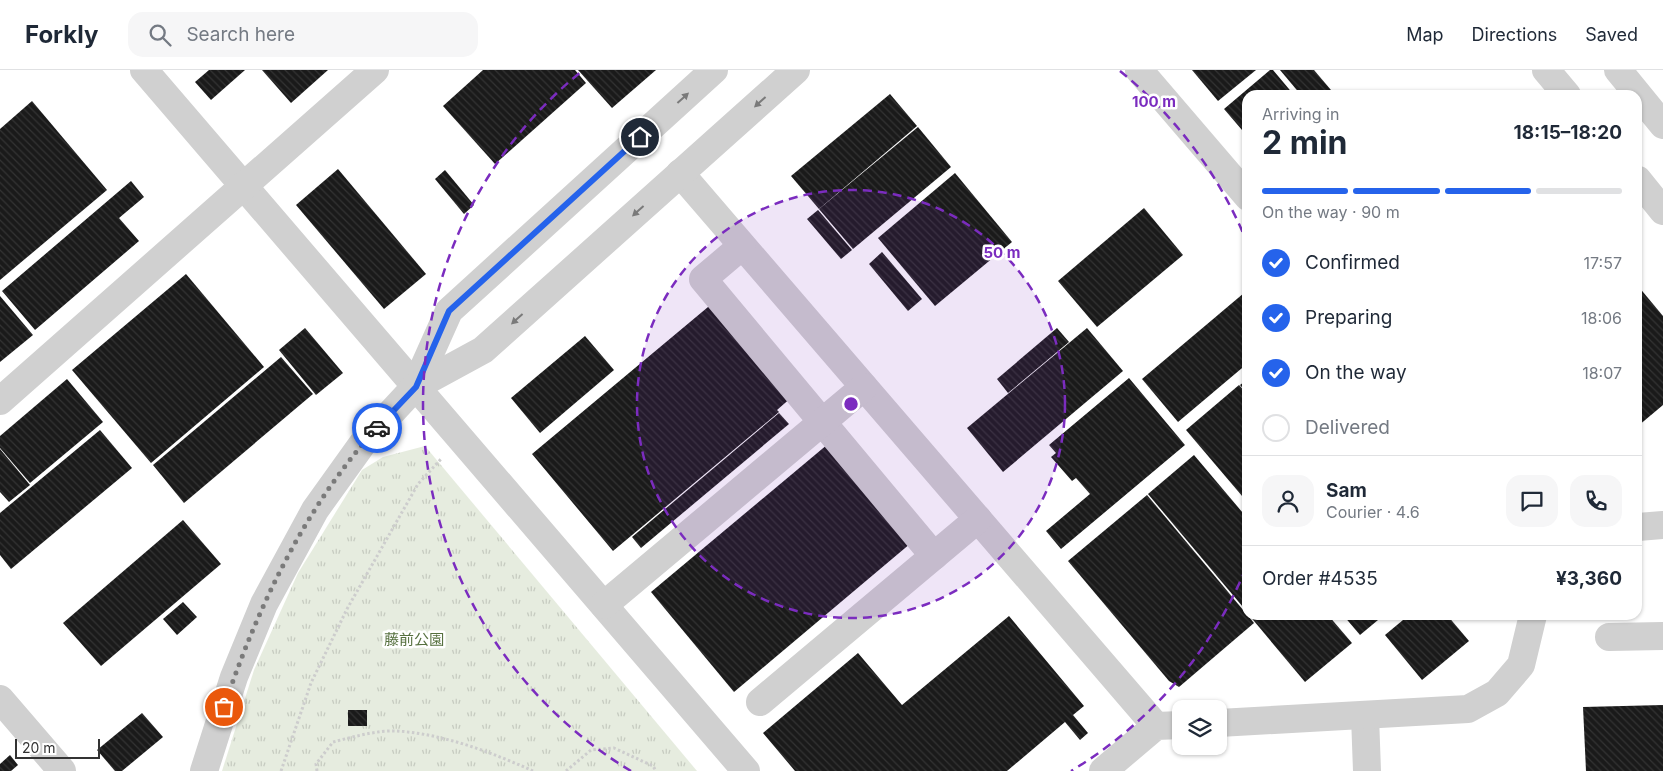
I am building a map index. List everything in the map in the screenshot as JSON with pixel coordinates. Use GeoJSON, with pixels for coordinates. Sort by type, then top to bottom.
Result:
{"type":"FeatureCollection","features":[{"type":"Feature","properties":{"kind":"street"},"geometry":{"type":"LineString","coordinates":[[144,70],[746,771]]}},
{"type":"Feature","properties":{"kind":"street"},"geometry":{"type":"LineString","coordinates":[[0,401],[375,70]]}},
{"type":"Feature","properties":{"kind":"street"},"geometry":{"type":"LineString","coordinates":[[416,387],[449,311],[714,70]]}},
{"type":"Feature","properties":{"kind":"street"},"geometry":{"type":"LineString","coordinates":[[204,771],[234,677],[264,604],[315,510],[363,443],[416,387],[483,350],[796,70]]}},
{"type":"Feature","properties":{"kind":"street"},"geometry":{"type":"LineString","coordinates":[[1139,70],[1242,190]]}},
{"type":"Feature","properties":{"kind":"street"},"geometry":{"type":"LineString","coordinates":[[1546,70],[1563,90]]}},
{"type":"Feature","properties":{"kind":"street"},"geometry":{"type":"LineString","coordinates":[[1618,70],[1634,90]]}},
{"type":"Feature","properties":{"kind":"street"},"geometry":{"type":"LineString","coordinates":[[1642,100],[1663,126]]}},
{"type":"Feature","properties":{"kind":"street"},"geometry":{"type":"LineString","coordinates":[[680,173],[978,520],[1169,725],[1106,770]]}},
{"type":"Feature","properties":{"kind":"street"},"geometry":{"type":"LineString","coordinates":[[1642,185],[1663,211]]}},
{"type":"Feature","properties":{"kind":"street"},"geometry":{"type":"LineString","coordinates":[[742,246],[703,280],[934,556]]}},
{"type":"Feature","properties":{"kind":"street"},"geometry":{"type":"LineString","coordinates":[[604,605],[864,387]]}},
{"type":"Feature","properties":{"kind":"street"},"geometry":{"type":"LineString","coordinates":[[760,702],[978,520]]}},
{"type":"Feature","properties":{"kind":"street"},"geometry":{"type":"LineString","coordinates":[[1642,527],[1663,525]]}},
{"type":"Feature","properties":{"kind":"street"},"geometry":{"type":"LineString","coordinates":[[1227,723],[1468,709],[1497,693],[1521,665],[1532,620]]}},
{"type":"Feature","properties":{"kind":"street"},"geometry":{"type":"LineString","coordinates":[[1609,638],[1663,636]]}},
{"type":"Feature","properties":{"kind":"street"},"geometry":{"type":"LineString","coordinates":[[0,699],[62,771]]}},
{"type":"Feature","properties":{"kind":"street"},"geometry":{"type":"LineString","coordinates":[[1365,716],[1367,771]]}},
{"type":"Feature","properties":{"kind":"path"},"geometry":{"type":"LineString","coordinates":[[281,771],[311,683],[347,609],[418,484],[442,458]]}},
{"type":"Feature","properties":{"kind":"path"},"geometry":{"type":"LineString","coordinates":[[317,771],[316,764],[333,742],[396,731],[449,740],[509,760],[533,771]]}},
{"type":"Feature","properties":{"kind":"path"},"geometry":{"type":"LineString","coordinates":[[566,771],[591,750],[614,748],[653,766],[656,771]]}},
{"type":"Feature","properties":{"kind":"green space","name":"藤前公園"},"geometry":{"type":"Polygon","coordinates":[[[425,446],[697,771],[222,771],[254,670],[298,573],[362,470],[383,457],[425,446]]]}},
{"type":"Feature","properties":{"kind":"building"},"geometry":{"type":"Polygon","coordinates":[[[209,70],[245,70],[211,100],[195,82],[209,70]]]}},
{"type":"Feature","properties":{"kind":"building"},"geometry":{"type":"Polygon","coordinates":[[[262,70],[328,70],[291,103],[262,70]]]}},
{"type":"Feature","properties":{"kind":"building"},"geometry":{"type":"Polygon","coordinates":[[[483,70],[575,70],[586,83],[495,164],[443,106],[483,70]]]}},
{"type":"Feature","properties":{"kind":"building"},"geometry":{"type":"Polygon","coordinates":[[[578,70],[656,70],[612,108],[578,70]]]}},
{"type":"Feature","properties":{"kind":"building"},"geometry":{"type":"Polygon","coordinates":[[[1192,70],[1256,70],[1218,101],[1192,70]]]}},
{"type":"Feature","properties":{"kind":"building"},"geometry":{"type":"Polygon","coordinates":[[[1270,70],[1273,70],[1290,90],[1246,90],[1270,70]]]}},
{"type":"Feature","properties":{"kind":"building"},"geometry":{"type":"Polygon","coordinates":[[[1280,70],[1314,70],[1331,90],[1297,90],[1280,70]]]}},
{"type":"Feature","properties":{"kind":"building"},"geometry":{"type":"Polygon","coordinates":[[[890,94],[917,126],[819,209],[791,176],[890,94]]]}},
{"type":"Feature","properties":{"kind":"building"},"geometry":{"type":"Polygon","coordinates":[[[1242,94],[1242,130],[1224,109],[1242,94]]]}},
{"type":"Feature","properties":{"kind":"building"},"geometry":{"type":"Polygon","coordinates":[[[32,101],[107,190],[0,280],[0,129],[32,101]]]}},
{"type":"Feature","properties":{"kind":"building"},"geometry":{"type":"Polygon","coordinates":[[[918,127],[951,167],[853,249],[819,209],[918,127]]]}},
{"type":"Feature","properties":{"kind":"building"},"geometry":{"type":"Polygon","coordinates":[[[338,169],[426,274],[384,309],[296,205],[338,169]]]}},
{"type":"Feature","properties":{"kind":"building"},"geometry":{"type":"Polygon","coordinates":[[[445,170],[474,205],[464,214],[435,179],[445,170]]]}},
{"type":"Feature","properties":{"kind":"building"},"geometry":{"type":"Polygon","coordinates":[[[955,173],[1012,242],[935,306],[878,238],[955,173]]]}},
{"type":"Feature","properties":{"kind":"building"},"geometry":{"type":"Polygon","coordinates":[[[131,181],[144,197],[119,218],[139,241],[35,330],[2,291],[131,181]]]}},
{"type":"Feature","properties":{"kind":"building"},"geometry":{"type":"Polygon","coordinates":[[[1144,208],[1183,255],[1097,327],[1058,281],[1144,208]]]}},
{"type":"Feature","properties":{"kind":"building"},"geometry":{"type":"Polygon","coordinates":[[[818,210],[852,250],[841,259],[807,219],[818,210]]]}},
{"type":"Feature","properties":{"kind":"building"},"geometry":{"type":"Polygon","coordinates":[[[882,252],[922,299],[908,311],[869,264],[882,252]]]}},
{"type":"Feature","properties":{"kind":"building"},"geometry":{"type":"Polygon","coordinates":[[[186,274],[264,367],[151,463],[72,370],[186,274]]]}},
{"type":"Feature","properties":{"kind":"building"},"geometry":{"type":"Polygon","coordinates":[[[1642,291],[1663,316],[1663,405],[1642,423],[1642,291]]]}},
{"type":"Feature","properties":{"kind":"building"},"geometry":{"type":"Polygon","coordinates":[[[1242,295],[1242,368],[1178,422],[1142,379],[1242,295]]]}},
{"type":"Feature","properties":{"kind":"building"},"geometry":{"type":"Polygon","coordinates":[[[0,296],[33,335],[0,362],[0,296]]]}},
{"type":"Feature","properties":{"kind":"building"},"geometry":{"type":"Polygon","coordinates":[[[714,302],[793,396],[777,410],[779,412],[613,551],[532,454],[714,302]]]}},
{"type":"Feature","properties":{"kind":"building"},"geometry":{"type":"Polygon","coordinates":[[[305,328],[343,373],[316,395],[279,350],[305,328]]]}},
{"type":"Feature","properties":{"kind":"building"},"geometry":{"type":"Polygon","coordinates":[[[1057,328],[1069,342],[1008,393],[997,379],[1057,328]]]}},
{"type":"Feature","properties":{"kind":"building"},"geometry":{"type":"Polygon","coordinates":[[[1087,328],[1123,371],[1003,472],[967,428],[1087,328]]]}},
{"type":"Feature","properties":{"kind":"building"},"geometry":{"type":"Polygon","coordinates":[[[585,336],[614,370],[540,433],[511,398],[585,336]]]}},
{"type":"Feature","properties":{"kind":"building"},"geometry":{"type":"Polygon","coordinates":[[[281,357],[313,394],[184,503],[153,465],[281,357]]]}},
{"type":"Feature","properties":{"kind":"building"},"geometry":{"type":"Polygon","coordinates":[[[1129,378],[1185,445],[1061,549],[1046,531],[1090,494],[1076,478],[1072,481],[1051,457],[1056,453],[1049,445],[1129,378]]]}},
{"type":"Feature","properties":{"kind":"building"},"geometry":{"type":"Polygon","coordinates":[[[67,379],[103,422],[30,483],[0,448],[0,436],[67,379]]]}},
{"type":"Feature","properties":{"kind":"building"},"geometry":{"type":"Polygon","coordinates":[[[1239,385],[1242,388],[1242,496],[1186,430],[1239,385]]]}},
{"type":"Feature","properties":{"kind":"building"},"geometry":{"type":"Polygon","coordinates":[[[779,413],[789,424],[641,548],[632,537],[779,413]]]}},
{"type":"Feature","properties":{"kind":"building"},"geometry":{"type":"Polygon","coordinates":[[[100,430],[132,468],[11,569],[0,555],[0,513],[100,430]]]}},
{"type":"Feature","properties":{"kind":"building"},"geometry":{"type":"Polygon","coordinates":[[[828,444],[911,543],[734,692],[651,592],[828,444]]]}},
{"type":"Feature","properties":{"kind":"building"},"geometry":{"type":"Polygon","coordinates":[[[0,449],[30,485],[9,502],[0,492],[0,449]]]}},
{"type":"Feature","properties":{"kind":"building"},"geometry":{"type":"Polygon","coordinates":[[[1194,455],[1242,512],[1242,606],[1148,494],[1194,455]]]}},
{"type":"Feature","properties":{"kind":"building"},"geometry":{"type":"Polygon","coordinates":[[[1147,495],[1242,609],[1242,620],[1251,620],[1254,623],[1179,687],[1169,681],[1068,561],[1147,495]]]}},
{"type":"Feature","properties":{"kind":"building"},"geometry":{"type":"Polygon","coordinates":[[[183,520],[221,564],[101,666],[63,623],[183,520]]]}},
{"type":"Feature","properties":{"kind":"building"},"geometry":{"type":"Polygon","coordinates":[[[183,602],[197,617],[177,635],[163,619],[183,602]]]}},
{"type":"Feature","properties":{"kind":"building"},"geometry":{"type":"Polygon","coordinates":[[[1009,616],[1084,706],[1073,715],[1088,733],[1080,740],[1065,722],[1007,771],[795,771],[763,733],[858,653],[902,705],[1009,616]]]}},
{"type":"Feature","properties":{"kind":"building"},"geometry":{"type":"Polygon","coordinates":[[[1253,620],[1332,620],[1352,643],[1305,682],[1253,620]]]}},
{"type":"Feature","properties":{"kind":"building"},"geometry":{"type":"Polygon","coordinates":[[[1347,620],[1378,620],[1360,635],[1347,620]]]}},
{"type":"Feature","properties":{"kind":"building"},"geometry":{"type":"Polygon","coordinates":[[[1403,620],[1451,620],[1469,641],[1422,680],[1385,635],[1403,620]]]}},
{"type":"Feature","properties":{"kind":"building"},"geometry":{"type":"Polygon","coordinates":[[[1663,705],[1663,771],[1586,771],[1583,707],[1663,705]]]}},
{"type":"Feature","properties":{"kind":"building"},"geometry":{"type":"Polygon","coordinates":[[[348,710],[367,710],[367,726],[348,726],[348,710]]]}},
{"type":"Feature","properties":{"kind":"building"},"geometry":{"type":"Polygon","coordinates":[[[142,713],[163,737],[122,771],[115,771],[97,750],[142,713]]]}},
{"type":"Feature","properties":{"kind":"building"},"geometry":{"type":"Polygon","coordinates":[[[10,755],[18,765],[11,771],[0,771],[0,764],[10,755]]]}},
{"type":"Feature","properties":{"kind":"way so far"},"geometry":{"type":"LineString","coordinates":[[224,707],[234,677],[264,604],[315,510],[363,443],[377,428]]}},
{"type":"Feature","properties":{"kind":"route"},"geometry":{"type":"LineString","coordinates":[[377,428],[416,387],[449,311],[640,137]]}}]}
